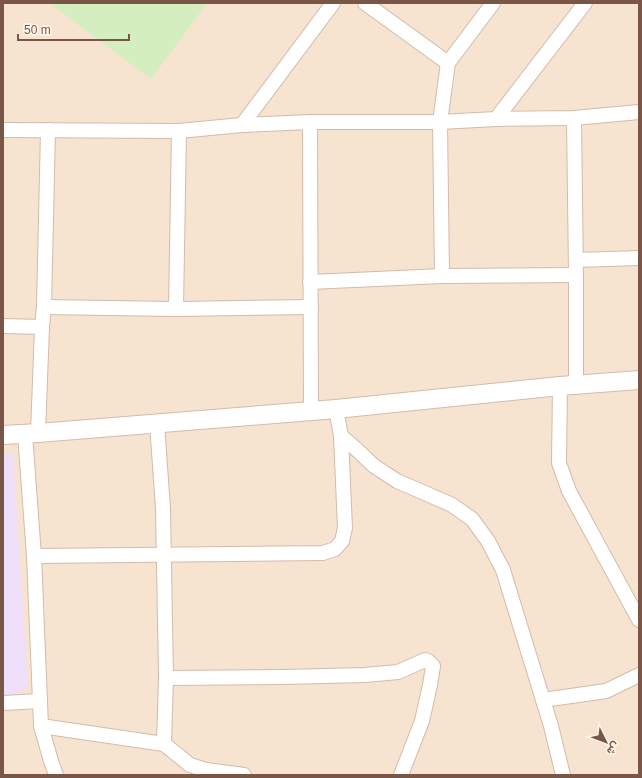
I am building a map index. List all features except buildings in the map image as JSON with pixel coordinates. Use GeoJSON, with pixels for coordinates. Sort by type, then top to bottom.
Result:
{"type":"FeatureCollection","features":[{"type":"Feature","properties":{"kind":"street"},"geometry":{"type":"LineString","coordinates":[[242,125],[333,3]]}},
{"type":"Feature","properties":{"kind":"street"},"geometry":{"type":"LineString","coordinates":[[365,3],[448,64]]}},
{"type":"Feature","properties":{"kind":"street"},"geometry":{"type":"LineString","coordinates":[[442,276],[440,122],[448,64],[493,3]]}},
{"type":"Feature","properties":{"kind":"street"},"geometry":{"type":"LineString","coordinates":[[496,119],[585,3]]}},
{"type":"Feature","properties":{"kind":"street"},"geometry":{"type":"LineString","coordinates":[[3,130],[178,131],[242,125],[310,122],[440,122],[496,119],[574,118],[637,110]]}},
{"type":"Feature","properties":{"kind":"street"},"geometry":{"type":"LineString","coordinates":[[574,118],[576,275],[568,386],[559,463],[569,492],[639,620]]}},
{"type":"Feature","properties":{"kind":"street"},"geometry":{"type":"LineString","coordinates":[[310,122],[311,411]]}},
{"type":"Feature","properties":{"kind":"street"},"geometry":{"type":"LineString","coordinates":[[48,130],[44,307],[32,434],[34,556],[41,726],[56,775]]}},
{"type":"Feature","properties":{"kind":"street"},"geometry":{"type":"LineString","coordinates":[[176,309],[178,131]]}},
{"type":"Feature","properties":{"kind":"street"},"geometry":{"type":"LineString","coordinates":[[576,260],[639,258]]}},
{"type":"Feature","properties":{"kind":"street"},"geometry":{"type":"LineString","coordinates":[[310,282],[442,276],[576,275]]}},
{"type":"Feature","properties":{"kind":"street"},"geometry":{"type":"LineString","coordinates":[[44,307],[176,309],[311,307]]}},
{"type":"Feature","properties":{"kind":"street"},"geometry":{"type":"LineString","coordinates":[[3,326],[42,327]]}},
{"type":"Feature","properties":{"kind":"street"},"geometry":{"type":"LineString","coordinates":[[3,435],[32,434],[311,411],[639,380]]}},
{"type":"Feature","properties":{"kind":"street"},"geometry":{"type":"LineString","coordinates":[[34,556],[323,553],[335,549],[342,541],[345,528],[341,436],[336,408]]}},
{"type":"Feature","properties":{"kind":"street"},"geometry":{"type":"LineString","coordinates":[[157,423],[163,509],[166,678],[164,744]]}},
{"type":"Feature","properties":{"kind":"street"},"geometry":{"type":"LineString","coordinates":[[341,436],[374,466],[397,481],[452,505],[472,519],[488,541],[503,570],[551,726],[564,775]]}},
{"type":"Feature","properties":{"kind":"street"},"geometry":{"type":"LineString","coordinates":[[166,678],[364,675],[398,672],[425,660],[428,661],[433,666],[429,692],[422,721],[401,775]]}},
{"type":"Feature","properties":{"kind":"street"},"geometry":{"type":"LineString","coordinates":[[543,700],[606,691],[639,675]]}},
{"type":"Feature","properties":{"kind":"street"},"geometry":{"type":"LineString","coordinates":[[3,703],[40,700]]}},
{"type":"Feature","properties":{"kind":"street"},"geometry":{"type":"LineString","coordinates":[[41,726],[164,744],[190,765],[206,770],[244,775]]}},
{"type":"Feature","properties":{"kind":"shaded area"},"geometry":{"type":"Polygon","coordinates":[[[3,3],[639,3],[639,775],[3,775],[3,3]]]}},
{"type":"Feature","properties":{"kind":"shaded area"},"geometry":{"type":"Polygon","coordinates":[[[13,454],[28,685],[19,694],[3,695],[3,455],[13,454]]]}},
{"type":"Feature","properties":{"kind":"green space"},"geometry":{"type":"Polygon","coordinates":[[[49,3],[207,3],[151,79],[49,3]]]}}]}
